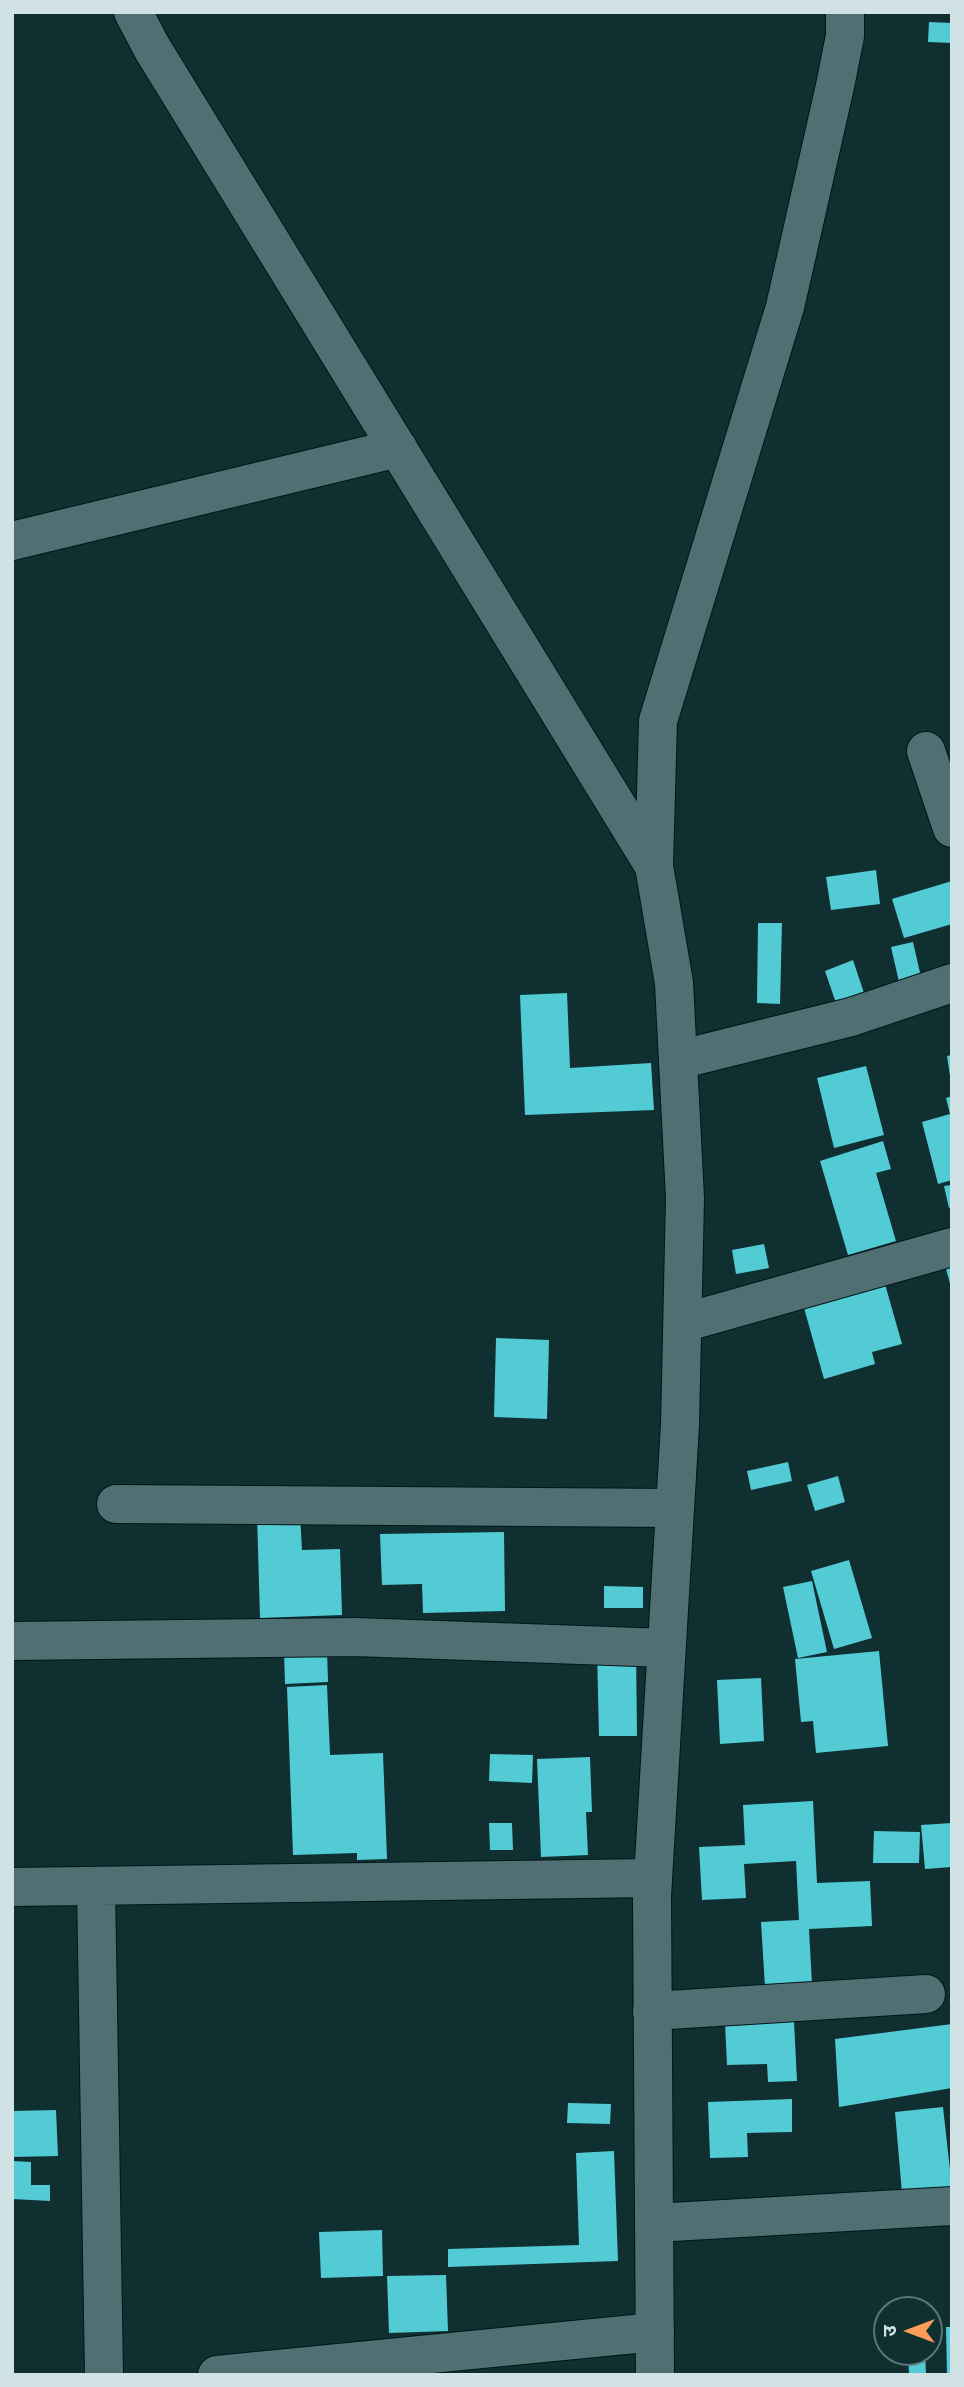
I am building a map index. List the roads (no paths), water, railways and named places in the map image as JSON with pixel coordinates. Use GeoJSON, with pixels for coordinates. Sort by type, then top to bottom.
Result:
{"type":"FeatureCollection","features":[{"type":"Feature","properties":{"kind":"street"},"geometry":{"type":"LineString","coordinates":[[133,12],[152,48],[654,866]]}},
{"type":"Feature","properties":{"kind":"street"},"geometry":{"type":"LineString","coordinates":[[655,2375],[652,1878],[683,1323],[685,1198],[674,983],[654,866],[658,721],[785,307],[840,61],[845,12]]}},
{"type":"Feature","properties":{"kind":"street"},"geometry":{"type":"LineString","coordinates":[[12,541],[397,448]]}},
{"type":"Feature","properties":{"kind":"street"},"geometry":{"type":"LineString","coordinates":[[926,751],[952,828]]}},
{"type":"Feature","properties":{"kind":"street"},"geometry":{"type":"LineString","coordinates":[[678,1060],[851,1017],[952,983]]}},
{"type":"Feature","properties":{"kind":"street"},"geometry":{"type":"LineString","coordinates":[[683,1323],[952,1247]]}},
{"type":"Feature","properties":{"kind":"street"},"geometry":{"type":"LineString","coordinates":[[116,1504],[674,1508]]}},
{"type":"Feature","properties":{"kind":"street"},"geometry":{"type":"LineString","coordinates":[[12,1641],[355,1637],[666,1648]]}},
{"type":"Feature","properties":{"kind":"street"},"geometry":{"type":"LineString","coordinates":[[12,1887],[652,1878]]}},
{"type":"Feature","properties":{"kind":"street"},"geometry":{"type":"LineString","coordinates":[[96,1886],[104,2375]]}},
{"type":"Feature","properties":{"kind":"street"},"geometry":{"type":"LineString","coordinates":[[652,2011],[926,1994]]}},
{"type":"Feature","properties":{"kind":"street"},"geometry":{"type":"LineString","coordinates":[[654,2222],[952,2206]]}},
{"type":"Feature","properties":{"kind":"street"},"geometry":{"type":"LineString","coordinates":[[217,2375],[655,2332]]}}]}
